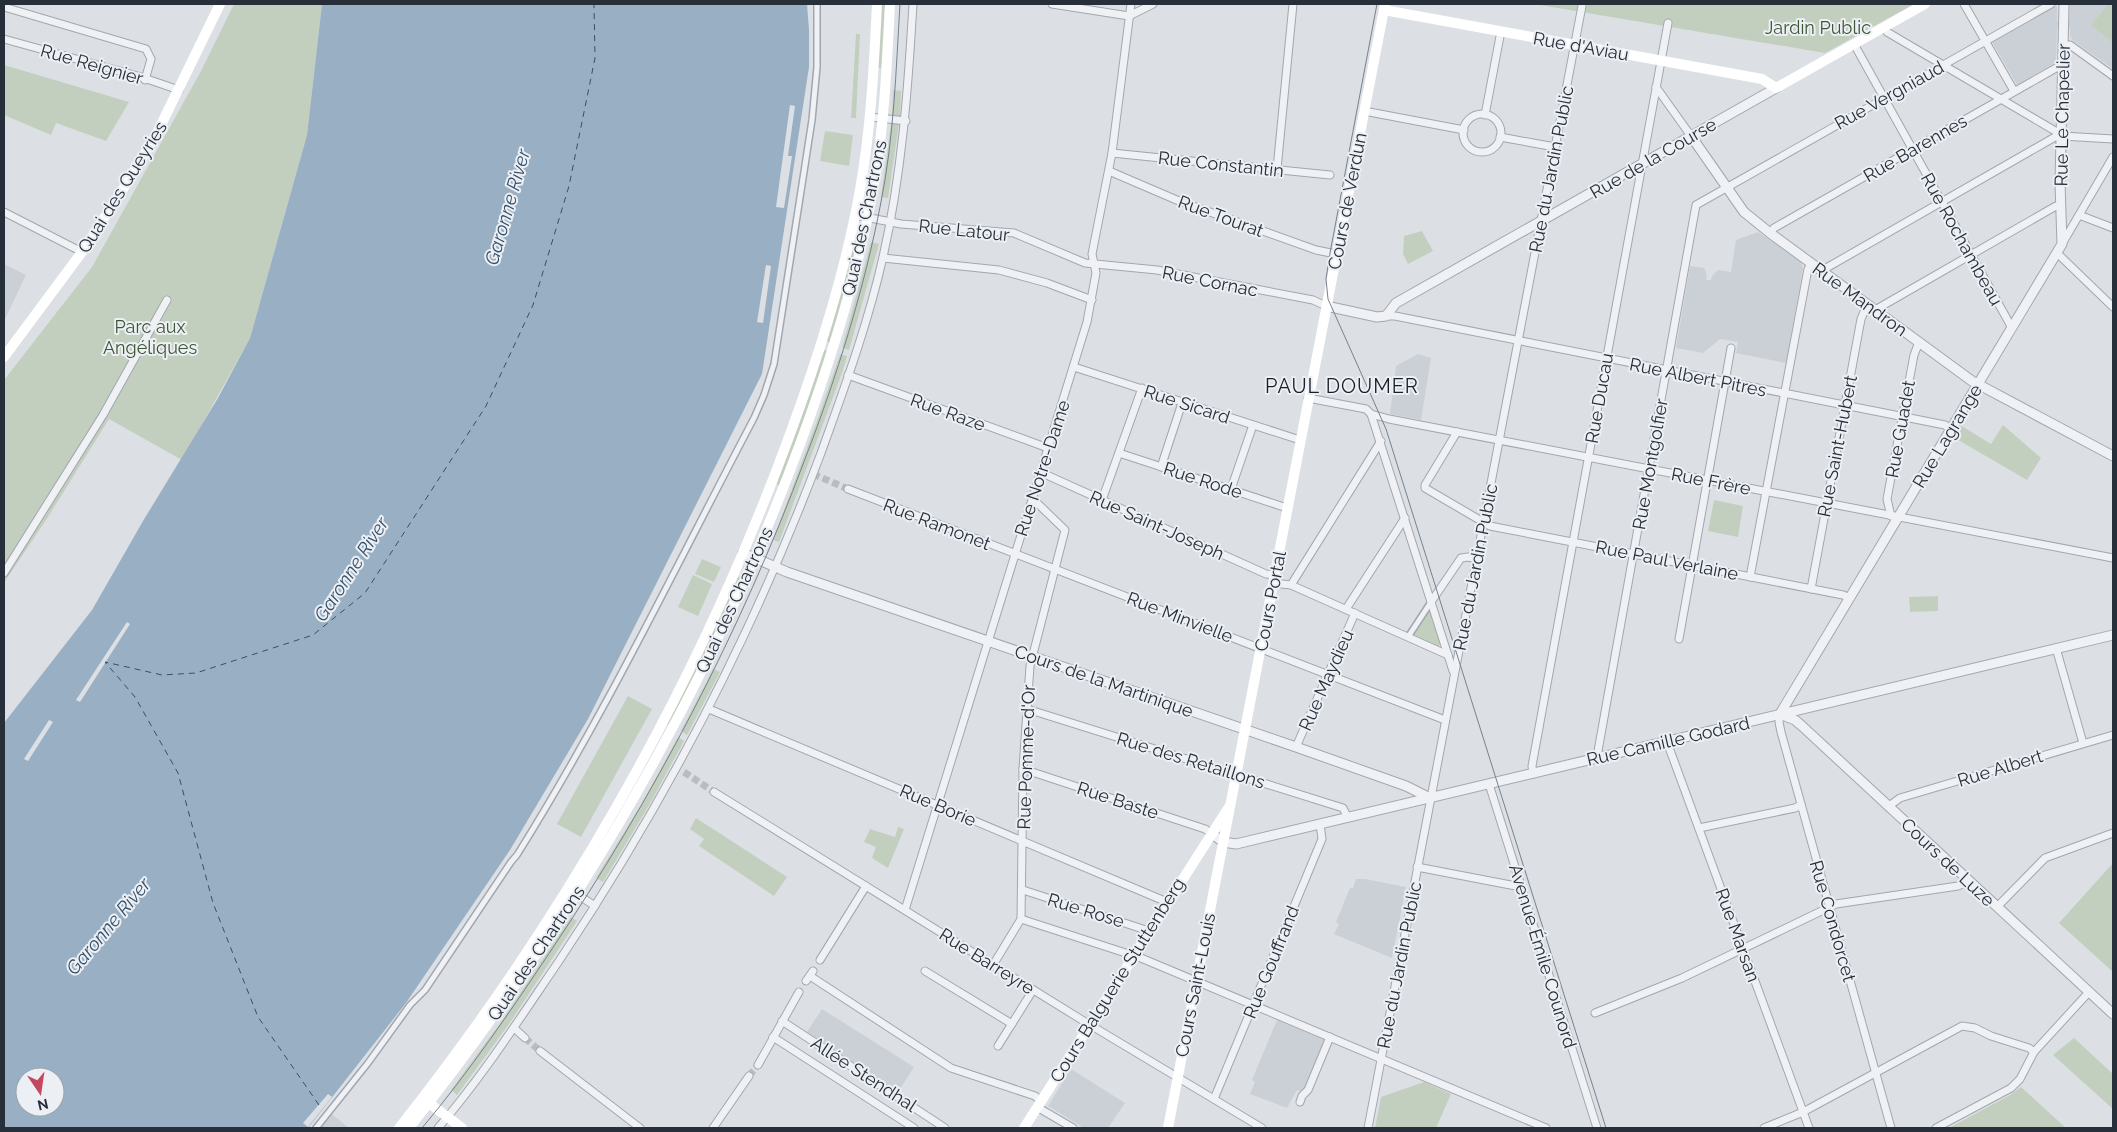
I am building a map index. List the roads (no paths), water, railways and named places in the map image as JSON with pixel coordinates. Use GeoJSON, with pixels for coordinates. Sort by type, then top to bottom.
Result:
{"type":"FeatureCollection","features":[{"type":"Feature","properties":{"kind":"main road","name":"Quai des Queyries"},"geometry":{"type":"LineString","coordinates":[[4,357],[82,252],[158,131],[220,4]]}},
{"type":"Feature","properties":{"kind":"main road","name":"Quai des Chartrons"},"geometry":{"type":"LineString","coordinates":[[572,891],[689,670],[743,553],[814,368],[842,268],[863,176],[870,117],[877,4]]}},
{"type":"Feature","properties":{"kind":"main road","name":"Quai des Chartrons"},"geometry":{"type":"LineString","coordinates":[[409,1128],[467,1038],[572,891],[627,810],[671,731],[755,558],[792,466],[826,370],[845,308],[867,218],[880,146],[890,4]]}},
{"type":"Feature","properties":{"kind":"main road","name":"Rue de la Course"},"geometry":{"type":"LineString","coordinates":[[1776,88],[1925,4]]}},
{"type":"Feature","properties":{"kind":"main road","name":"Rue d'Aviau"},"geometry":{"type":"LineString","coordinates":[[1384,7],[1501,31],[1762,79],[1776,88]]}},
{"type":"Feature","properties":{"kind":"main road","name":"Cours de Verdun"},"geometry":{"type":"LineString","coordinates":[[1308,398],[1384,7]]}},
{"type":"Feature","properties":{"kind":"main road","name":"Cours Portal"},"geometry":{"type":"LineString","coordinates":[[1223,842],[1308,398]]}},
{"type":"Feature","properties":{"kind":"main road","name":"Cours Portal"},"geometry":{"type":"LineString","coordinates":[[1211,832],[1231,804]]}},
{"type":"Feature","properties":{"kind":"main road","name":"Cours Balguerie Stuttenberg"},"geometry":{"type":"LineString","coordinates":[[1024,1128],[1211,832]]}},
{"type":"Feature","properties":{"kind":"main road","name":"Cours Saint-Louis"},"geometry":{"type":"LineString","coordinates":[[1168,1128],[1223,842]]}},
{"type":"Feature","properties":{"kind":"main road","name":"Quai des Chartrons"},"geometry":{"type":"LineString","coordinates":[[399,1128],[426,1101]]}},
{"type":"Feature","properties":{"kind":"main road"},"geometry":{"type":"LineString","coordinates":[[426,1101],[462,1128]]}},
{"type":"Feature","properties":{"kind":"street"},"geometry":{"type":"LineString","coordinates":[[316,1128],[368,1063],[410,1005],[425,990],[517,855],[562,783],[623,672],[760,403],[774,364],[812,120],[817,67],[817,4]]}},
{"type":"Feature","properties":{"kind":"street","name":"Quai des Chartrons"},"geometry":{"type":"LineString","coordinates":[[438,1128],[448,1118],[514,1028],[681,771],[776,567],[819,458],[848,375],[883,258],[906,120],[913,4]]}},
{"type":"Feature","properties":{"kind":"street"},"geometry":{"type":"LineString","coordinates":[[1052,4],[1129,16],[1153,4]]}},
{"type":"Feature","properties":{"kind":"street","name":"Rue Notre-Dame"},"geometry":{"type":"LineString","coordinates":[[904,910],[1074,366],[1092,300],[1096,273],[1092,254],[1112,153],[1131,4]]}},
{"type":"Feature","properties":{"kind":"street"},"geometry":{"type":"LineString","coordinates":[[1277,169],[1293,4]]}},
{"type":"Feature","properties":{"kind":"street"},"geometry":{"type":"LineString","coordinates":[[1964,4],[2014,91]]}},
{"type":"Feature","properties":{"kind":"street","name":"Rue Vergniaud"},"geometry":{"type":"LineString","coordinates":[[1727,187],[2050,4]]}},
{"type":"Feature","properties":{"kind":"street","name":"Rue Le Chapelier"},"geometry":{"type":"LineString","coordinates":[[2062,244],[2067,228],[2061,206],[2064,4]]}},
{"type":"Feature","properties":{"kind":"street","name":"Rue du Jardin Public"},"geometry":{"type":"LineString","coordinates":[[1368,1128],[1582,6]]}},
{"type":"Feature","properties":{"kind":"street"},"geometry":{"type":"LineString","coordinates":[[4,7],[146,49],[151,59],[145,80]]}},
{"type":"Feature","properties":{"kind":"street","name":"Rue Ducau"},"geometry":{"type":"LineString","coordinates":[[1533,774],[1532,766],[1668,23]]}},
{"type":"Feature","properties":{"kind":"street"},"geometry":{"type":"LineString","coordinates":[[1884,27],[1887,32],[2062,136]]}},
{"type":"Feature","properties":{"kind":"street"},"geometry":{"type":"LineString","coordinates":[[1485,115],[1501,31]]}},
{"type":"Feature","properties":{"kind":"street","name":"Rue Reignier"},"geometry":{"type":"LineString","coordinates":[[4,39],[179,90]]}},
{"type":"Feature","properties":{"kind":"street","name":"Rue Rochambeau"},"geometry":{"type":"LineString","coordinates":[[1854,44],[2012,328]]}},
{"type":"Feature","properties":{"kind":"street"},"geometry":{"type":"LineString","coordinates":[[2063,45],[2070,45],[2113,76]]}},
{"type":"Feature","properties":{"kind":"street","name":"Rue Barennes"},"geometry":{"type":"LineString","coordinates":[[1770,233],[1774,228],[1912,149],[2014,91],[2063,66]]}},
{"type":"Feature","properties":{"kind":"street","name":"Rue Mandron"},"geometry":{"type":"LineString","coordinates":[[1656,87],[1748,217],[1978,384],[2113,456]]}},
{"type":"Feature","properties":{"kind":"street","name":"Rue de la Course"},"geometry":{"type":"LineString","coordinates":[[1386,316],[1396,304],[1776,88]]}},
{"type":"Feature","properties":{"kind":"street"},"geometry":{"type":"LineString","coordinates":[[1364,111],[1464,130]]}},
{"type":"Feature","properties":{"kind":"street"},"geometry":{"type":"LineString","coordinates":[[1485,115],[1491,117],[1499,125],[1500,137],[1495,147],[1478,152],[1473,150],[1465,141],[1464,130],[1466,124],[1474,116],[1485,115]]}},
{"type":"Feature","properties":{"kind":"street"},"geometry":{"type":"LineString","coordinates":[[870,117],[906,120]]}},
{"type":"Feature","properties":{"kind":"street"},"geometry":{"type":"LineString","coordinates":[[1500,137],[1555,147]]}},
{"type":"Feature","properties":{"kind":"street"},"geometry":{"type":"LineString","coordinates":[[1822,272],[2055,137],[2113,139]]}},
{"type":"Feature","properties":{"kind":"street","name":"Rue Constantin"},"geometry":{"type":"LineString","coordinates":[[1112,153],[1330,175]]}},
{"type":"Feature","properties":{"kind":"street"},"geometry":{"type":"LineString","coordinates":[[2067,228],[2079,215],[2113,157]]}},
{"type":"Feature","properties":{"kind":"street","name":"Rue Tourat"},"geometry":{"type":"LineString","coordinates":[[1109,171],[1179,201],[1316,250],[1336,254]]}},
{"type":"Feature","properties":{"kind":"street","name":"Rue Montgolfier"},"geometry":{"type":"LineString","coordinates":[[1600,758],[1598,751],[1696,205],[1727,187]]}},
{"type":"Feature","properties":{"kind":"street"},"geometry":{"type":"LineString","coordinates":[[1871,307],[1971,255],[2056,206],[2061,206]]}},
{"type":"Feature","properties":{"kind":"street"},"geometry":{"type":"LineString","coordinates":[[4,212],[82,252]]}},
{"type":"Feature","properties":{"kind":"street","name":"Rue Latour"},"geometry":{"type":"LineString","coordinates":[[855,215],[890,222],[1014,234],[1085,263],[1093,263]]}},
{"type":"Feature","properties":{"kind":"street"},"geometry":{"type":"LineString","coordinates":[[2079,215],[2113,228]]}},
{"type":"Feature","properties":{"kind":"street","name":"Rue Lagrange"},"geometry":{"type":"LineString","coordinates":[[1780,714],[1850,598],[1895,516],[1951,430],[2062,244]]}},
{"type":"Feature","properties":{"kind":"street"},"geometry":{"type":"LineString","coordinates":[[2057,253],[2113,307]]}},
{"type":"Feature","properties":{"kind":"street"},"geometry":{"type":"LineString","coordinates":[[883,258],[999,270],[1047,283],[1092,300]]}},
{"type":"Feature","properties":{"kind":"street","name":"Rue Cornac"},"geometry":{"type":"LineString","coordinates":[[1093,263],[1156,270],[1314,300],[1326,306]]}},
{"type":"Feature","properties":{"kind":"street"},"geometry":{"type":"LineString","coordinates":[[1750,577],[1808,269],[1811,264]]}},
{"type":"Feature","properties":{"kind":"street"},"geometry":{"type":"LineString","coordinates":[[4,572],[103,415],[167,300]]}},
{"type":"Feature","properties":{"kind":"street"},"geometry":{"type":"LineString","coordinates":[[1326,306],[1377,317],[1386,316]]}},
{"type":"Feature","properties":{"kind":"street","name":"Rue Saint-Hubert"},"geometry":{"type":"LineString","coordinates":[[1811,589],[1861,318],[1871,307]]}},
{"type":"Feature","properties":{"kind":"street","name":"Rue Albert Pitres"},"geometry":{"type":"LineString","coordinates":[[1386,316],[1395,316],[1945,425],[1951,430]]}},
{"type":"Feature","properties":{"kind":"street","name":"Rue Guadet"},"geometry":{"type":"LineString","coordinates":[[1895,516],[1887,499],[1914,355],[1919,342]]}},
{"type":"Feature","properties":{"kind":"street"},"geometry":{"type":"LineString","coordinates":[[1679,639],[1732,348]]}},
{"type":"Feature","properties":{"kind":"street","name":"Rue Sicard"},"geometry":{"type":"LineString","coordinates":[[1074,366],[1182,403],[1300,440]]}},
{"type":"Feature","properties":{"kind":"street","name":"Rue Raze"},"geometry":{"type":"LineString","coordinates":[[848,375],[1048,448]]}},
{"type":"Feature","properties":{"kind":"street"},"geometry":{"type":"LineString","coordinates":[[1102,500],[1142,388]]}},
{"type":"Feature","properties":{"kind":"street","name":"Rue Frère"},"geometry":{"type":"LineString","coordinates":[[1308,398],[1366,409],[1371,414],[1389,419],[1895,516]]}},
{"type":"Feature","properties":{"kind":"street"},"geometry":{"type":"LineString","coordinates":[[1161,467],[1182,403]]}},
{"type":"Feature","properties":{"kind":"street"},"geometry":{"type":"LineString","coordinates":[[1371,414],[1454,674]]}},
{"type":"Feature","properties":{"kind":"street"},"geometry":{"type":"LineString","coordinates":[[1231,489],[1252,425]]}},
{"type":"Feature","properties":{"kind":"street","name":"Rue Paul Verlaine"},"geometry":{"type":"LineString","coordinates":[[1457,432],[1425,485],[1427,490],[1491,526],[1850,598]]}},
{"type":"Feature","properties":{"kind":"street"},"geometry":{"type":"LineString","coordinates":[[1292,585],[1381,441]]}},
{"type":"Feature","properties":{"kind":"street","name":"Rue Rode"},"geometry":{"type":"LineString","coordinates":[[1119,453],[1287,508]]}},
{"type":"Feature","properties":{"kind":"street","name":"Rue Saint-Joseph"},"geometry":{"type":"LineString","coordinates":[[1040,472],[1274,579],[1292,585],[1448,655]]}},
{"type":"Feature","properties":{"kind":"street","name":"Rue Ramonet"},"geometry":{"type":"LineString","coordinates":[[848,490],[1055,568]]}},
{"type":"Feature","properties":{"kind":"street","name":"Rue Pomme-d'Or"},"geometry":{"type":"LineString","coordinates":[[993,965],[1021,919],[1023,890],[1023,769],[1032,656],[1064,530],[1032,498]]}},
{"type":"Feature","properties":{"kind":"street"},"geometry":{"type":"LineString","coordinates":[[1895,516],[2113,558]]}},
{"type":"Feature","properties":{"kind":"street"},"geometry":{"type":"LineString","coordinates":[[1346,609],[1405,518]]}},
{"type":"Feature","properties":{"kind":"street","name":"Cours de la Martinique"},"geometry":{"type":"LineString","coordinates":[[743,553],[776,567],[1406,786],[1430,798]]}},
{"type":"Feature","properties":{"kind":"street"},"geometry":{"type":"LineString","coordinates":[[1408,637],[1461,558],[1476,559]]}},
{"type":"Feature","properties":{"kind":"street","name":"Rue Minvielle"},"geometry":{"type":"LineString","coordinates":[[1055,568],[1445,720]]}},
{"type":"Feature","properties":{"kind":"street","name":"Rue Maydieu"},"geometry":{"type":"LineString","coordinates":[[1296,747],[1355,613]]}},
{"type":"Feature","properties":{"kind":"street","name":"Rue Camille Godard"},"geometry":{"type":"LineString","coordinates":[[1223,842],[1236,844],[1348,818],[2113,634]]}},
{"type":"Feature","properties":{"kind":"street"},"geometry":{"type":"LineString","coordinates":[[2056,648],[2084,743]]}},
{"type":"Feature","properties":{"kind":"street","name":"Rue Borie"},"geometry":{"type":"LineString","coordinates":[[709,708],[1168,902]]}},
{"type":"Feature","properties":{"kind":"street","name":"Rue des Retaillons"},"geometry":{"type":"LineString","coordinates":[[1027,709],[1343,808],[1348,818]]}},
{"type":"Feature","properties":{"kind":"street","name":"Rue Condorcet"},"geometry":{"type":"LineString","coordinates":[[1780,714],[1778,722],[1780,732],[1891,1128]]}},
{"type":"Feature","properties":{"kind":"street","name":"Cours de Luze"},"geometry":{"type":"LineString","coordinates":[[1780,714],[1795,720],[1802,726],[2113,1014]]}},
{"type":"Feature","properties":{"kind":"street","name":"Rue Albert"},"geometry":{"type":"LineString","coordinates":[[1889,806],[1900,798],[2113,735]]}},
{"type":"Feature","properties":{"kind":"street","name":"Rue Marsan"},"geometry":{"type":"LineString","coordinates":[[1667,742],[1809,1128]]}},
{"type":"Feature","properties":{"kind":"street","name":"Rue Baste"},"geometry":{"type":"LineString","coordinates":[[1023,769],[1205,828],[1211,832]]}},
{"type":"Feature","properties":{"kind":"street","name":"Avenue Émile Counord"},"geometry":{"type":"LineString","coordinates":[[1489,784],[1597,1128]]}},
{"type":"Feature","properties":{"kind":"street","name":"Rue Barreyre"},"geometry":{"type":"LineString","coordinates":[[714,792],[1033,990],[1262,1128]]}},
{"type":"Feature","properties":{"kind":"street"},"geometry":{"type":"LineString","coordinates":[[1699,828],[1795,808],[1801,805]]}},
{"type":"Feature","properties":{"kind":"street","name":"Rue Gouffrand"},"geometry":{"type":"LineString","coordinates":[[1214,1099],[1322,838],[1320,824]]}},
{"type":"Feature","properties":{"kind":"street"},"geometry":{"type":"LineString","coordinates":[[1211,832],[1223,842]]}},
{"type":"Feature","properties":{"kind":"street"},"geometry":{"type":"LineString","coordinates":[[1997,907],[2045,858],[2113,833]]}},
{"type":"Feature","properties":{"kind":"street"},"geometry":{"type":"LineString","coordinates":[[1417,867],[1521,887]]}},
{"type":"Feature","properties":{"kind":"street"},"geometry":{"type":"LineString","coordinates":[[1595,1013],[1682,978],[1836,904],[1958,886],[1969,881]]}},
{"type":"Feature","properties":{"kind":"street"},"geometry":{"type":"LineString","coordinates":[[820,960],[866,886]]}},
{"type":"Feature","properties":{"kind":"street","name":"Rue Rose"},"geometry":{"type":"LineString","coordinates":[[1023,890],[1149,931]]}},
{"type":"Feature","properties":{"kind":"street"},"geometry":{"type":"LineString","coordinates":[[572,891],[595,906]]}},
{"type":"Feature","properties":{"kind":"street"},"geometry":{"type":"LineString","coordinates":[[1021,919],[1133,956],[1196,981],[1546,1128]]}},
{"type":"Feature","properties":{"kind":"street"},"geometry":{"type":"LineString","coordinates":[[926,971],[1012,1024]]}},
{"type":"Feature","properties":{"kind":"street"},"geometry":{"type":"LineString","coordinates":[[810,976],[951,1068],[1034,1096],[1039,1104],[1073,1128]]}},
{"type":"Feature","properties":{"kind":"street"},"geometry":{"type":"LineString","coordinates":[[998,1046],[1033,990]]}},
{"type":"Feature","properties":{"kind":"street"},"geometry":{"type":"LineString","coordinates":[[758,1065],[799,992]]}},
{"type":"Feature","properties":{"kind":"street"},"geometry":{"type":"LineString","coordinates":[[1936,1128],[2011,1088],[2020,1079],[2034,1052],[2089,992]]}},
{"type":"Feature","properties":{"kind":"street","name":"Allée Stendhal"},"geometry":{"type":"LineString","coordinates":[[782,1021],[945,1128]]}},
{"type":"Feature","properties":{"kind":"street"},"geometry":{"type":"LineString","coordinates":[[1764,1128],[1803,1112],[1962,1026],[1975,1028],[1991,1036],[2029,1048],[2034,1052]]}},
{"type":"Feature","properties":{"kind":"street"},"geometry":{"type":"LineString","coordinates":[[514,1028],[525,1038]]}},
{"type":"Feature","properties":{"kind":"street","name":"Allée Stendhal"},"geometry":{"type":"LineString","coordinates":[[773,1036],[914,1128]]}},
{"type":"Feature","properties":{"kind":"street"},"geometry":{"type":"LineString","coordinates":[[1300,1102],[1302,1096],[1308,1090],[1330,1037]]}},
{"type":"Feature","properties":{"kind":"street"},"geometry":{"type":"LineString","coordinates":[[540,1051],[640,1128]]}},
{"type":"Feature","properties":{"kind":"street"},"geometry":{"type":"LineString","coordinates":[[713,1128],[749,1076]]}},
{"type":"Feature","properties":{"kind":"water","name":"Garonne River"},"geometry":{"type":"Polygon","coordinates":[[[322,4],[807,4],[809,67],[762,374],[588,719],[510,850],[406,1003],[308,1128],[4,1128],[4,723],[92,610],[143,521],[218,398],[250,338],[307,135],[322,4]]]}},
{"type":"Feature","properties":{"kind":"tunnel"},"geometry":{"type":"LineString","coordinates":[[813,474],[848,489]]}},
{"type":"Feature","properties":{"kind":"tunnel"},"geometry":{"type":"LineString","coordinates":[[684,772],[714,792]]}},
{"type":"Feature","properties":{"kind":"tunnel"},"geometry":{"type":"LineString","coordinates":[[525,1038],[540,1051]]}},
{"type":"Feature","properties":{"kind":"tunnel"},"geometry":{"type":"LineString","coordinates":[[749,1076],[758,1065]]}},
{"type":"Feature","properties":{"kind":"tram line"},"geometry":{"type":"LineString","coordinates":[[422,1128],[473,1064],[520,997],[625,834],[692,713],[723,651],[780,524],[817,428],[839,364],[858,300],[874,235],[892,128],[900,4]]}},
{"type":"Feature","properties":{"kind":"tram line"},"geometry":{"type":"LineString","coordinates":[[1377,4],[1330,253],[1326,279],[1328,299],[1386,429],[1606,1128]]}},
{"type":"Feature","properties":{"kind":"district","name":"PAUL DOUMER"},"geometry":{"type":"Point","coordinates":[1342,386]}},
{"type":"Feature","properties":{"kind":"park label","name":"Jardin Public"},"geometry":{"type":"Point","coordinates":[1818,27]}},
{"type":"Feature","properties":{"kind":"park label","name":"Parc aux Angéliques"},"geometry":{"type":"Point","coordinates":[150,336]}}]}
